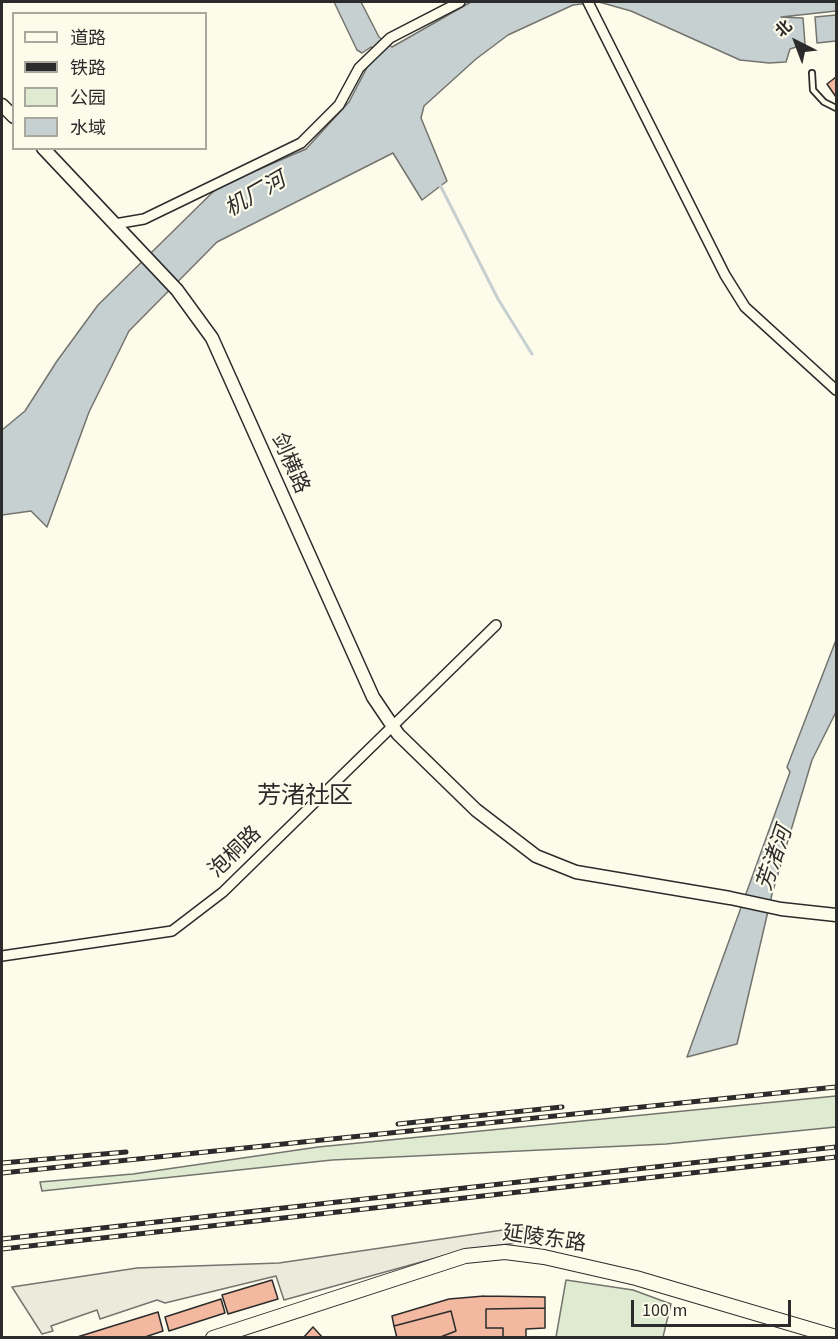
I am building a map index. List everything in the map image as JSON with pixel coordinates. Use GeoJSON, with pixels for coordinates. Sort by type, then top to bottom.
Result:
{"type":"FeatureCollection","features":[{"type":"Feature","properties":{"kind":"main road","name":"延陵东路"},"geometry":{"type":"LineString","coordinates":[[213,1338],[233,1335],[465,1256],[505,1252],[544,1257],[636,1278],[830,1336]]}},
{"type":"Feature","properties":{"kind":"street"},"geometry":{"type":"LineString","coordinates":[[115,224],[144,219],[301,142],[339,105],[359,68],[386,42],[460,2]]}},
{"type":"Feature","properties":{"kind":"street"},"geometry":{"type":"LineString","coordinates":[[591,6],[730,283],[745,307],[837,390]]}},
{"type":"Feature","properties":{"kind":"street","name":"剑横路"},"geometry":{"type":"LineString","coordinates":[[45,150],[177,290],[212,338],[373,697],[392,726],[477,810],[536,856],[576,872],[781,909],[837,915]]}},
{"type":"Feature","properties":{"kind":"street","name":"泡桐路"},"geometry":{"type":"LineString","coordinates":[[2,956],[172,931],[223,892],[496,625]]}},
{"type":"Feature","properties":{"kind":"lane"},"geometry":{"type":"LineString","coordinates":[[812,73],[813,90],[824,102],[837,108]]}},
{"type":"Feature","properties":{"kind":"green space"},"geometry":{"type":"Polygon","coordinates":[[[836,1096],[836,1127],[666,1144],[332,1160],[42,1191],[40,1182],[133,1174],[318,1147],[836,1096]]]}},
{"type":"Feature","properties":{"kind":"green space"},"geometry":{"type":"Polygon","coordinates":[[[566,1280],[633,1290],[671,1304],[663,1337],[556,1337],[566,1280]]]}},
{"type":"Feature","properties":{"kind":"shaded area"},"geometry":{"type":"Polygon","coordinates":[[[523,1227],[525,1242],[468,1249],[284,1300],[276,1276],[165,1303],[157,1300],[100,1319],[97,1310],[51,1326],[53,1331],[42,1334],[12,1287],[137,1268],[279,1263],[523,1227]]]}},
{"type":"Feature","properties":{"kind":"water","name":"机厂河"},"geometry":{"type":"Polygon","coordinates":[[[334,2],[361,2],[379,37],[392,47],[471,2],[599,2],[573,5],[508,35],[476,59],[424,106],[421,118],[447,181],[422,200],[393,153],[217,242],[129,331],[89,412],[47,527],[31,511],[2,515],[2,430],[25,411],[57,361],[98,305],[218,187],[306,149],[349,102],[372,58],[380,53],[371,47],[362,53],[357,50],[334,2]]]}},
{"type":"Feature","properties":{"kind":"water"},"geometry":{"type":"Polygon","coordinates":[[[599,2],[836,2],[836,11],[781,17],[803,18],[805,44],[790,49],[786,62],[769,63],[740,60],[631,11],[599,2]]]}},
{"type":"Feature","properties":{"kind":"water"},"geometry":{"type":"Polygon","coordinates":[[[836,15],[836,41],[817,43],[815,17],[836,15]]]}},
{"type":"Feature","properties":{"kind":"water","name":"芳渚河"},"geometry":{"type":"Polygon","coordinates":[[[836,640],[836,712],[812,760],[772,894],[737,1044],[687,1057],[790,772],[787,767],[836,640]]]}},
{"type":"Feature","properties":{"kind":"building"},"geometry":{"type":"Polygon","coordinates":[[[836,77],[836,97],[827,84],[836,77]]]}},
{"type":"Feature","properties":{"kind":"building"},"geometry":{"type":"Polygon","coordinates":[[[272,1280],[278,1299],[228,1314],[222,1295],[272,1280]]]}},
{"type":"Feature","properties":{"kind":"building"},"geometry":{"type":"Polygon","coordinates":[[[484,1296],[545,1297],[545,1308],[486,1309],[486,1328],[503,1328],[503,1338],[438,1338],[456,1331],[451,1311],[394,1326],[392,1316],[449,1299],[484,1296]]]}},
{"type":"Feature","properties":{"kind":"building"},"geometry":{"type":"Polygon","coordinates":[[[221,1299],[225,1313],[169,1331],[165,1317],[221,1299]]]}},
{"type":"Feature","properties":{"kind":"building"},"geometry":{"type":"Polygon","coordinates":[[[545,1308],[545,1328],[526,1329],[526,1338],[503,1338],[503,1328],[486,1328],[486,1309],[545,1308]]]}},
{"type":"Feature","properties":{"kind":"building"},"geometry":{"type":"Polygon","coordinates":[[[451,1311],[456,1331],[438,1338],[397,1338],[394,1326],[451,1311]]]}},
{"type":"Feature","properties":{"kind":"building"},"geometry":{"type":"Polygon","coordinates":[[[158,1312],[163,1331],[142,1338],[74,1338],[158,1312]]]}},
{"type":"Feature","properties":{"kind":"building"},"geometry":{"type":"Polygon","coordinates":[[[313,1327],[323,1338],[303,1338],[313,1327]]]}},
{"type":"Feature","properties":{"kind":"waterway"},"geometry":{"type":"LineString","coordinates":[[439,183],[498,299],[532,354]]}},
{"type":"Feature","properties":{"kind":"railway"},"geometry":{"type":"LineString","coordinates":[[2,1173],[836,1087]]}},
{"type":"Feature","properties":{"kind":"railway"},"geometry":{"type":"LineString","coordinates":[[398,1124],[562,1107]]}},
{"type":"Feature","properties":{"kind":"railway"},"geometry":{"type":"LineString","coordinates":[[2,1239],[836,1147]]}},
{"type":"Feature","properties":{"kind":"railway"},"geometry":{"type":"LineString","coordinates":[[2,1163],[126,1152]]}},
{"type":"Feature","properties":{"kind":"railway"},"geometry":{"type":"LineString","coordinates":[[2,1249],[836,1157]]}},
{"type":"Feature","properties":{"kind":"district","name":"芳渚社区"},"geometry":{"type":"Point","coordinates":[305,798]}}]}
